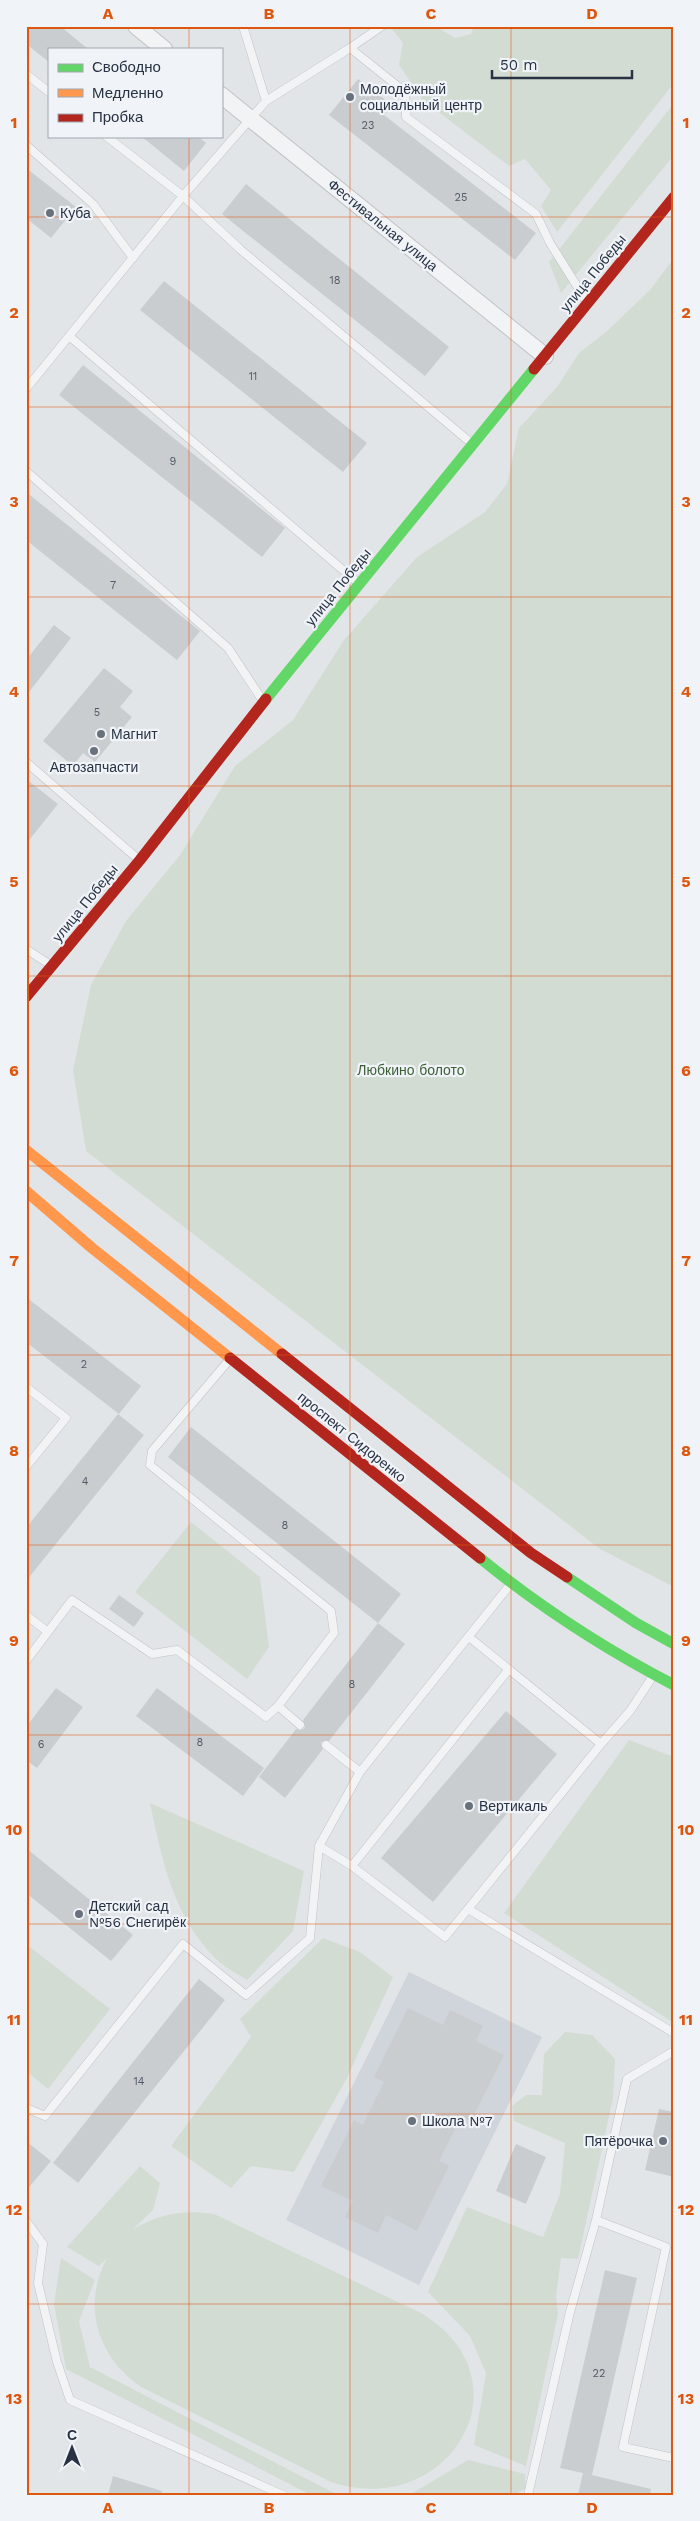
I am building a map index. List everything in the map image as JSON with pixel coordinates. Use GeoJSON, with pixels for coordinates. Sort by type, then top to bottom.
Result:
{"type":"FeatureCollection","features":[{"type":"Feature","properties":{"kind":"main road","name":"улица Победы"},"geometry":{"type":"LineString","coordinates":[[26,997],[140,860],[264,702],[674,197]]}},
{"type":"Feature","properties":{"kind":"main road","name":"проспект Сидоренко"},"geometry":{"type":"LineString","coordinates":[[26,1150],[531,1553],[636,1623],[674,1644]]}},
{"type":"Feature","properties":{"kind":"main road","name":"проспект Сидоренко"},"geometry":{"type":"LineString","coordinates":[[26,1191],[92,1248],[511,1583],[566,1622],[674,1685]]}},
{"type":"Feature","properties":{"kind":"street"},"geometry":{"type":"LineString","coordinates":[[136,26],[163,48]]}},
{"type":"Feature","properties":{"kind":"street","name":"Фестивальная улица"},"geometry":{"type":"LineString","coordinates":[[222,96],[545,356]]}},
{"type":"Feature","properties":{"kind":"lane"},"geometry":{"type":"LineString","coordinates":[[243,26],[266,101]]}},
{"type":"Feature","properties":{"kind":"lane"},"geometry":{"type":"LineString","coordinates":[[26,389],[183,196],[266,101],[382,26]]}},
{"type":"Feature","properties":{"kind":"lane"},"geometry":{"type":"LineString","coordinates":[[350,48],[405,92],[406,117],[536,214],[550,243],[588,304]]}},
{"type":"Feature","properties":{"kind":"lane"},"geometry":{"type":"LineString","coordinates":[[26,74],[48,91]]}},
{"type":"Feature","properties":{"kind":"lane"},"geometry":{"type":"LineString","coordinates":[[109,138],[183,196],[241,250],[473,445]]}},
{"type":"Feature","properties":{"kind":"lane"},"geometry":{"type":"LineString","coordinates":[[26,145],[93,204],[132,258]]}},
{"type":"Feature","properties":{"kind":"lane"},"geometry":{"type":"LineString","coordinates":[[69,336],[360,584]]}},
{"type":"Feature","properties":{"kind":"lane"},"geometry":{"type":"LineString","coordinates":[[26,471],[228,648],[264,702]]}},
{"type":"Feature","properties":{"kind":"lane"},"geometry":{"type":"LineString","coordinates":[[26,762],[140,860]]}},
{"type":"Feature","properties":{"kind":"lane"},"geometry":{"type":"LineString","coordinates":[[26,948],[52,966]]}},
{"type":"Feature","properties":{"kind":"lane"},"geometry":{"type":"LineString","coordinates":[[26,1661],[72,1600],[152,1654],[177,1650],[266,1717],[278,1706],[334,1633],[331,1611],[150,1465],[152,1451],[230,1359]]}},
{"type":"Feature","properties":{"kind":"lane"},"geometry":{"type":"LineString","coordinates":[[26,1387],[66,1418],[26,1467]]}},
{"type":"Feature","properties":{"kind":"lane"},"geometry":{"type":"LineString","coordinates":[[26,2108],[45,2116],[183,1944],[246,1995],[310,1938],[319,1846],[360,1772],[511,1583]]}},
{"type":"Feature","properties":{"kind":"lane"},"geometry":{"type":"LineString","coordinates":[[26,1615],[48,1632]]}},
{"type":"Feature","properties":{"kind":"lane"},"geometry":{"type":"LineString","coordinates":[[469,1637],[601,1744]]}},
{"type":"Feature","properties":{"kind":"lane"},"geometry":{"type":"LineString","coordinates":[[352,1866],[509,1670]]}},
{"type":"Feature","properties":{"kind":"lane"},"geometry":{"type":"LineString","coordinates":[[319,1846],[352,1866],[445,1937],[601,1744],[630,1711],[654,1675]]}},
{"type":"Feature","properties":{"kind":"lane"},"geometry":{"type":"LineString","coordinates":[[278,1706],[300,1724]]}},
{"type":"Feature","properties":{"kind":"lane"},"geometry":{"type":"LineString","coordinates":[[326,1745],[360,1772]]}},
{"type":"Feature","properties":{"kind":"lane"},"geometry":{"type":"LineString","coordinates":[[468,1909],[674,2033]]}},
{"type":"Feature","properties":{"kind":"lane"},"geometry":{"type":"LineString","coordinates":[[528,2495],[570,2312],[596,2220],[627,2078],[674,2051]]}},
{"type":"Feature","properties":{"kind":"lane"},"geometry":{"type":"LineString","coordinates":[[596,2220],[666,2246],[623,2446],[674,2458]]}},
{"type":"Feature","properties":{"kind":"lane"},"geometry":{"type":"LineString","coordinates":[[26,2221],[43,2244],[38,2283],[57,2362],[70,2400],[283,2495]]}},
{"type":"Feature","properties":{"kind":"shaded area"},"geometry":{"type":"Polygon","coordinates":[[[409,1972],[542,2037],[419,2285],[286,2220],[409,1972]]]}},
{"type":"Feature","properties":{"kind":"green space"},"geometry":{"type":"Polygon","coordinates":[[[398,26],[435,26],[455,38],[471,34],[474,26],[674,26],[674,83],[557,232],[541,206],[551,190],[525,159],[509,166],[423,100],[399,65],[403,43],[392,29],[398,26]]]}},
{"type":"Feature","properties":{"kind":"green space"},"geometry":{"type":"Polygon","coordinates":[[[674,103],[674,155],[561,293],[549,262],[674,103]]]}},
{"type":"Feature","properties":{"kind":"green space","name":"Любкино болото"},"geometry":{"type":"Polygon","coordinates":[[[674,258],[674,1587],[600,1549],[86,1151],[73,1070],[91,985],[126,921],[180,855],[235,766],[293,720],[344,640],[417,557],[485,512],[507,484],[519,428],[557,387],[579,353],[607,331],[650,290],[674,258]]]}},
{"type":"Feature","properties":{"kind":"green space"},"geometry":{"type":"Polygon","coordinates":[[[191,1522],[260,1577],[269,1647],[247,1679],[135,1592],[191,1522]]]}},
{"type":"Feature","properties":{"kind":"green space"},"geometry":{"type":"Polygon","coordinates":[[[629,1740],[674,1757],[674,2023],[504,1913],[629,1740]]]}},
{"type":"Feature","properties":{"kind":"green space"},"geometry":{"type":"Polygon","coordinates":[[[150,1803],[304,1871],[293,1931],[247,1980],[216,1959],[201,1942],[179,1906],[159,1845],[150,1803]]]}},
{"type":"Feature","properties":{"kind":"green space"},"geometry":{"type":"Polygon","coordinates":[[[323,1938],[360,1952],[393,1977],[347,2078],[294,2172],[251,2166],[231,2188],[171,2146],[251,2037],[240,2019],[323,1938]]]}},
{"type":"Feature","properties":{"kind":"green space"},"geometry":{"type":"Polygon","coordinates":[[[26,1944],[110,2009],[48,2089],[26,2071],[26,1944]]]}},
{"type":"Feature","properties":{"kind":"green space"},"geometry":{"type":"Polygon","coordinates":[[[565,2032],[592,2035],[615,2059],[613,2098],[578,2259],[561,2258],[556,2296],[558,2314],[526,2466],[474,2445],[486,2373],[470,2336],[428,2292],[467,2207],[543,2237],[560,2194],[565,2143],[514,2121],[512,2106],[526,2095],[542,2095],[544,2054],[565,2032]]]}},
{"type":"Feature","properties":{"kind":"green space"},"geometry":{"type":"Polygon","coordinates":[[[140,2166],[160,2183],[153,2210],[133,2229],[162,2216],[172,2214],[192,2212],[214,2214],[421,2313],[454,2341],[471,2373],[473,2406],[462,2437],[441,2463],[411,2481],[373,2489],[331,2482],[141,2387],[126,2375],[104,2346],[98,2330],[95,2312],[95,2294],[99,2276],[107,2258],[99,2266],[67,2247],[140,2166]]]}},
{"type":"Feature","properties":{"kind":"green space"},"geometry":{"type":"Polygon","coordinates":[[[61,2258],[95,2280],[79,2321],[90,2367],[338,2495],[311,2495],[66,2369],[54,2304],[61,2258]]]}},
{"type":"Feature","properties":{"kind":"green space"},"geometry":{"type":"Polygon","coordinates":[[[468,2460],[525,2474],[526,2488],[514,2495],[388,2495],[411,2494],[468,2460]]]}},
{"type":"Feature","properties":{"kind":"building"},"geometry":{"type":"Polygon","coordinates":[[[26,26],[60,26],[87,48],[48,48],[48,61],[26,44],[26,26]]]}},
{"type":"Feature","properties":{"kind":"building"},"geometry":{"type":"Polygon","coordinates":[[[358,79],[392,105],[384,115],[536,233],[515,260],[329,115],[358,79]]]}},
{"type":"Feature","properties":{"kind":"building"},"geometry":{"type":"Polygon","coordinates":[[[143,138],[200,138],[206,143],[184,171],[143,138]]]}},
{"type":"Feature","properties":{"kind":"building"},"geometry":{"type":"Polygon","coordinates":[[[26,168],[76,207],[51,238],[26,218],[26,168]]]}},
{"type":"Feature","properties":{"kind":"building"},"geometry":{"type":"Polygon","coordinates":[[[246,184],[449,347],[425,376],[222,214],[246,184]]]}},
{"type":"Feature","properties":{"kind":"building"},"geometry":{"type":"Polygon","coordinates":[[[164,281],[367,443],[343,472],[140,310],[164,281]]]}},
{"type":"Feature","properties":{"kind":"building"},"geometry":{"type":"Polygon","coordinates":[[[83,365],[285,528],[262,557],[59,395],[83,365]]]}},
{"type":"Feature","properties":{"kind":"building"},"geometry":{"type":"Polygon","coordinates":[[[26,492],[200,631],[177,660],[26,540],[26,492]]]}},
{"type":"Feature","properties":{"kind":"building"},"geometry":{"type":"Polygon","coordinates":[[[54,625],[71,638],[26,696],[26,660],[54,625]]]}},
{"type":"Feature","properties":{"kind":"building"},"geometry":{"type":"Polygon","coordinates":[[[104,668],[133,691],[120,707],[132,717],[95,762],[83,753],[73,766],[43,741],[104,668]]]}},
{"type":"Feature","properties":{"kind":"building"},"geometry":{"type":"Polygon","coordinates":[[[26,779],[58,804],[26,844],[26,779]]]}},
{"type":"Feature","properties":{"kind":"building"},"geometry":{"type":"Polygon","coordinates":[[[26,1297],[141,1386],[119,1414],[26,1342],[26,1297]]]}},
{"type":"Feature","properties":{"kind":"building"},"geometry":{"type":"Polygon","coordinates":[[[118,1414],[144,1435],[26,1581],[26,1528],[118,1414]]]}},
{"type":"Feature","properties":{"kind":"building"},"geometry":{"type":"Polygon","coordinates":[[[191,1427],[401,1594],[378,1623],[168,1457],[191,1427]]]}},
{"type":"Feature","properties":{"kind":"building"},"geometry":{"type":"Polygon","coordinates":[[[119,1595],[144,1613],[134,1627],[109,1609],[119,1595]]]}},
{"type":"Feature","properties":{"kind":"building"},"geometry":{"type":"Polygon","coordinates":[[[378,1623],[405,1644],[329,1741],[321,1742],[323,1749],[285,1798],[259,1777],[296,1729],[301,1730],[305,1728],[303,1720],[378,1623]]]}},
{"type":"Feature","properties":{"kind":"building"},"geometry":{"type":"Polygon","coordinates":[[[56,1688],[83,1707],[37,1768],[26,1760],[26,1727],[56,1688]]]}},
{"type":"Feature","properties":{"kind":"building"},"geometry":{"type":"Polygon","coordinates":[[[157,1688],[264,1768],[243,1796],[136,1716],[157,1688]]]}},
{"type":"Feature","properties":{"kind":"building","name":"Вертикаль"},"geometry":{"type":"Polygon","coordinates":[[[506,1711],[557,1754],[433,1902],[381,1858],[506,1711]]]}},
{"type":"Feature","properties":{"kind":"building","name":"Детский сад №56 Снегирёк"},"geometry":{"type":"Polygon","coordinates":[[[26,1848],[133,1935],[111,1961],[26,1893],[26,1848]]]}},
{"type":"Feature","properties":{"kind":"building"},"geometry":{"type":"Polygon","coordinates":[[[199,1979],[225,2000],[78,2183],[53,2163],[199,1979]]]}},
{"type":"Feature","properties":{"kind":"building","name":"Школа №7"},"geometry":{"type":"Polygon","coordinates":[[[408,2008],[443,2025],[450,2010],[483,2026],[476,2041],[504,2055],[471,2121],[461,2117],[439,2161],[449,2166],[417,2231],[386,2215],[378,2233],[345,2217],[353,2201],[321,2186],[354,2120],[363,2125],[384,2082],[374,2077],[408,2008]]]}},
{"type":"Feature","properties":{"kind":"building","name":"Пятёрочка"},"geometry":{"type":"Polygon","coordinates":[[[659,2109],[674,2112],[674,2177],[645,2170],[659,2109]]]}},
{"type":"Feature","properties":{"kind":"building"},"geometry":{"type":"Polygon","coordinates":[[[26,2141],[51,2161],[26,2191],[26,2141]]]}},
{"type":"Feature","properties":{"kind":"building"},"geometry":{"type":"Polygon","coordinates":[[[516,2144],[546,2157],[526,2204],[496,2191],[516,2144]]]}},
{"type":"Feature","properties":{"kind":"building"},"geometry":{"type":"Polygon","coordinates":[[[605,2270],[637,2278],[592,2475],[560,2468],[605,2270]]]}},
{"type":"Feature","properties":{"kind":"building"},"geometry":{"type":"Polygon","coordinates":[[[583,2473],[651,2489],[650,2495],[578,2495],[583,2473]]]}},
{"type":"Feature","properties":{"kind":"building"},"geometry":{"type":"Polygon","coordinates":[[[113,2476],[162,2491],[161,2495],[108,2495],[113,2476]]]}},
{"type":"Feature","properties":{"kind":"traffic: fast"},"geometry":{"type":"LineString","coordinates":[[266,699],[534,369]]}},
{"type":"Feature","properties":{"kind":"traffic: fast"},"geometry":{"type":"LineString","coordinates":[[480,1558],[574,1626],[623,1657],[674,1685]]}},
{"type":"Feature","properties":{"kind":"traffic: fast"},"geometry":{"type":"LineString","coordinates":[[567,1577],[636,1623],[674,1644]]}},
{"type":"Feature","properties":{"kind":"traffic: slow"},"geometry":{"type":"LineString","coordinates":[[26,1150],[282,1354]]}},
{"type":"Feature","properties":{"kind":"traffic: slow"},"geometry":{"type":"LineString","coordinates":[[26,1191],[92,1248],[230,1358]]}},
{"type":"Feature","properties":{"kind":"traffic: jam"},"geometry":{"type":"LineString","coordinates":[[534,369],[674,197]]}},
{"type":"Feature","properties":{"kind":"traffic: jam"},"geometry":{"type":"LineString","coordinates":[[26,997],[140,860],[266,699]]}},
{"type":"Feature","properties":{"kind":"traffic: jam"},"geometry":{"type":"LineString","coordinates":[[282,1354],[531,1553],[567,1577]]}},
{"type":"Feature","properties":{"kind":"traffic: jam"},"geometry":{"type":"LineString","coordinates":[[230,1358],[480,1558]]}},
{"type":"Feature","properties":{"kind":"place","name":"Молодёжный социальный центр"},"geometry":{"type":"Point","coordinates":[350,97]}},
{"type":"Feature","properties":{"kind":"place","name":"Куба"},"geometry":{"type":"Point","coordinates":[50,213]}},
{"type":"Feature","properties":{"kind":"place","name":"Магнит"},"geometry":{"type":"Point","coordinates":[101,734]}},
{"type":"Feature","properties":{"kind":"place","name":"Автозапчасти"},"geometry":{"type":"Point","coordinates":[94,751]}},
{"type":"Feature","properties":{"kind":"place","name":"Вертикаль"},"geometry":{"type":"Point","coordinates":[469,1806]}},
{"type":"Feature","properties":{"kind":"place","name":"Детский сад №56 Снегирёк"},"geometry":{"type":"Point","coordinates":[79,1914]}},
{"type":"Feature","properties":{"kind":"place","name":"Школа №7"},"geometry":{"type":"Point","coordinates":[412,2121]}},
{"type":"Feature","properties":{"kind":"place","name":"Пятёрочка"},"geometry":{"type":"Point","coordinates":[663,2141]}}]}
